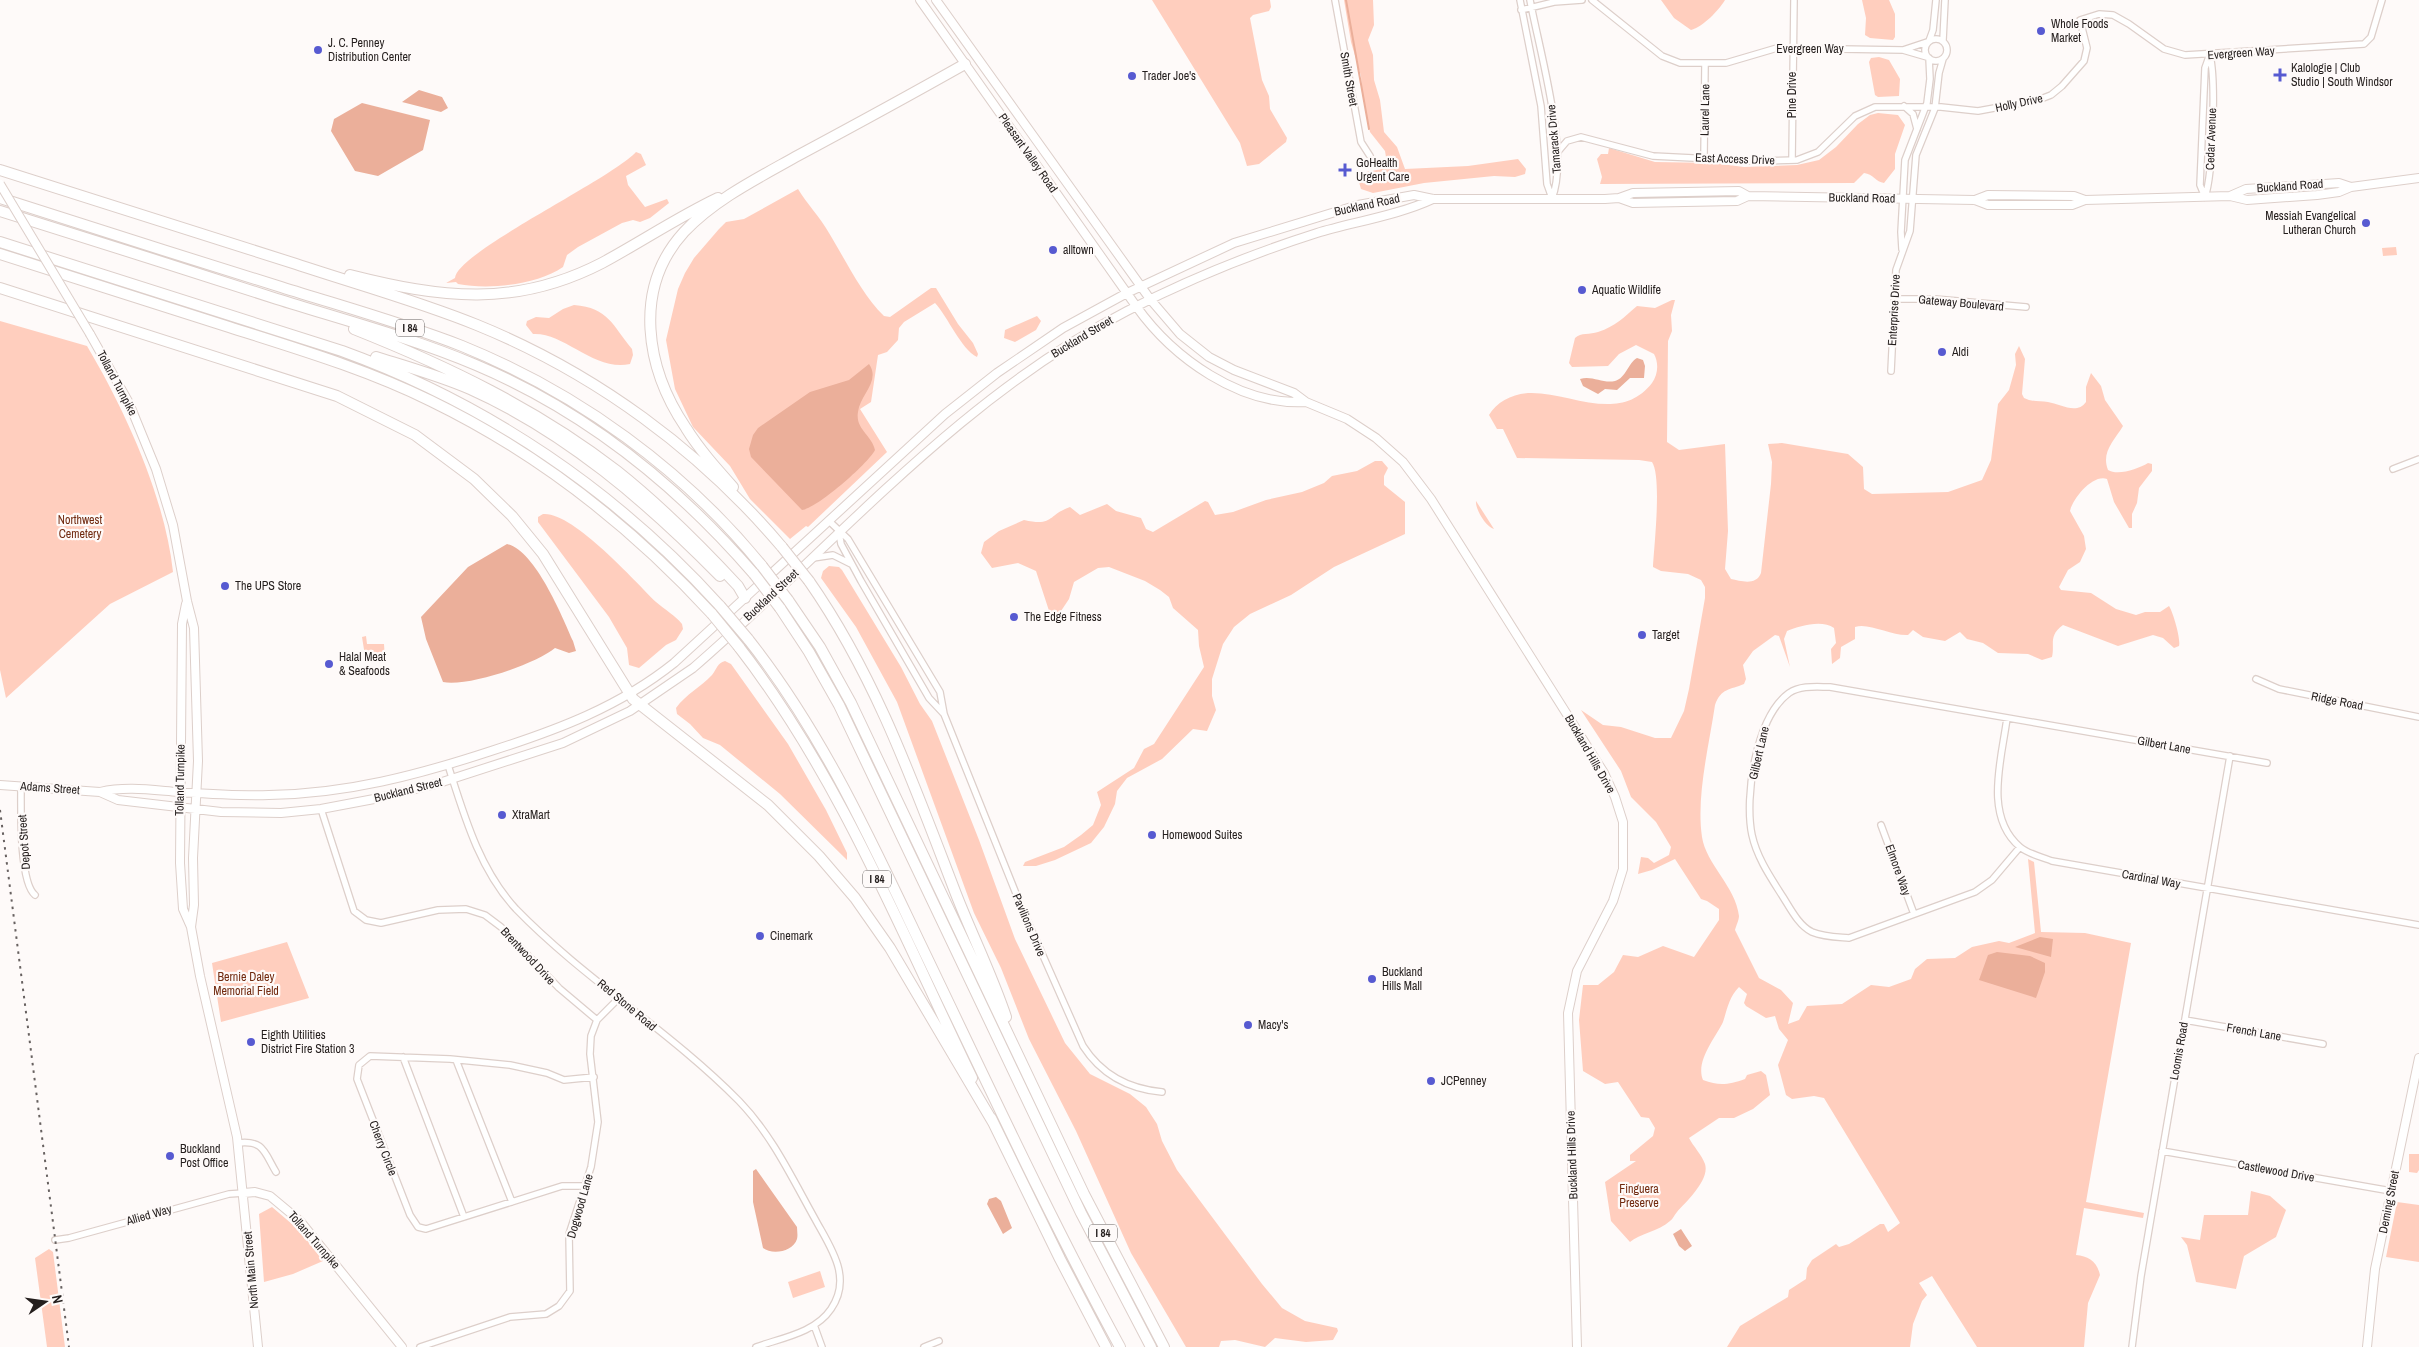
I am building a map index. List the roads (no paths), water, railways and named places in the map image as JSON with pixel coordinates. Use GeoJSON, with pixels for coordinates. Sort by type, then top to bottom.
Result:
{"type":"FeatureCollection","features":[{"type":"Feature","properties":{"kind":"highway"},"geometry":{"type":"LineString","coordinates":[[278,258],[427,292],[472,296],[518,292],[551,285],[591,268],[707,203],[740,189],[965,64]]}},
{"type":"Feature","properties":{"kind":"highway"},"geometry":{"type":"LineString","coordinates":[[0,170],[461,318],[512,340],[608,393],[653,425],[699,463],[782,547],[809,581],[856,655],[892,728],[972,934],[1004,1009],[1013,1044]]}},
{"type":"Feature","properties":{"kind":"highway"},"geometry":{"type":"LineString","coordinates":[[740,189],[695,222],[673,246],[660,269],[653,287],[649,326],[656,366],[675,410],[697,444],[747,504],[757,520]]}},
{"type":"Feature","properties":{"kind":"highway","name":"I 84"},"geometry":{"type":"LineString","coordinates":[[0,198],[428,334],[509,367],[577,405],[647,453],[705,504],[762,566],[788,600],[820,647],[847,695],[1102,1231],[1164,1347]]}},
{"type":"Feature","properties":{"kind":"highway"},"geometry":{"type":"LineString","coordinates":[[0,211],[448,354],[501,376],[551,403],[610,440],[653,474],[710,526],[754,574],[780,608],[809,652],[839,705],[1080,1213],[1151,1347]]}},
{"type":"Feature","properties":{"kind":"highway"},"geometry":{"type":"LineString","coordinates":[[0,242],[317,342],[413,379],[475,411],[536,447],[638,525],[686,570],[748,639],[796,704],[842,781],[1052,1216],[1120,1347]]}},
{"type":"Feature","properties":{"kind":"highway","name":"I 84"},"geometry":{"type":"LineString","coordinates":[[0,254],[323,357],[393,384],[454,413],[518,450],[600,509],[650,551],[712,614],[739,647],[794,724],[835,793],[1052,1244],[1106,1347]]}},
{"type":"Feature","properties":{"kind":"highway"},"geometry":{"type":"LineString","coordinates":[[0,288],[320,390],[366,409],[423,440],[482,486],[512,516],[535,543],[567,590],[629,695],[640,706],[756,795],[798,834],[836,875],[890,948],[994,1124]]}},
{"type":"Feature","properties":{"kind":"highway"},"geometry":{"type":"LineString","coordinates":[[287,302],[304,311],[380,340],[452,371],[512,402],[557,429],[606,463],[661,508],[737,584],[745,598]]}},
{"type":"Feature","properties":{"kind":"highway"},"geometry":{"type":"LineString","coordinates":[[317,342],[340,346],[454,383],[486,397],[530,422],[584,457],[644,503],[734,590],[745,598]]}},
{"type":"Feature","properties":{"kind":"main road","name":"Pleasant Valley Road"},"geometry":{"type":"LineString","coordinates":[[920,0],[1136,306]]}},
{"type":"Feature","properties":{"kind":"main road","name":"Pleasant Valley Road"},"geometry":{"type":"LineString","coordinates":[[936,0],[1150,299]]}},
{"type":"Feature","properties":{"kind":"main road"},"geometry":{"type":"LineString","coordinates":[[965,64],[976,57]]}},
{"type":"Feature","properties":{"kind":"main road"},"geometry":{"type":"LineString","coordinates":[[1047,180],[1062,177]]}},
{"type":"Feature","properties":{"kind":"main road","name":"Buckland Road"},"geometry":{"type":"LineString","coordinates":[[1302,221],[1358,205],[1414,195],[1433,199],[1619,198],[1633,193],[1739,191],[1748,196],[1975,200],[1995,195],[2074,196],[2085,200],[2230,196],[2246,189],[2339,183],[2350,187],[2419,178]]}},
{"type":"Feature","properties":{"kind":"main road","name":"Tolland Turnpike"},"geometry":{"type":"LineString","coordinates":[[0,184],[129,403],[156,469],[173,524],[187,601],[194,628],[195,646],[198,736],[192,927],[200,976],[238,1143],[244,1193],[255,1192],[270,1196],[300,1221],[402,1347]]}},
{"type":"Feature","properties":{"kind":"main road","name":"Buckland Road"},"geometry":{"type":"LineString","coordinates":[[1305,237],[1415,208],[1433,199]]}},
{"type":"Feature","properties":{"kind":"main road"},"geometry":{"type":"LineString","coordinates":[[1316,217],[1318,233]]}},
{"type":"Feature","properties":{"kind":"main road","name":"Buckland Street"},"geometry":{"type":"LineString","coordinates":[[181,792],[259,795],[323,792],[390,781],[448,765],[566,726],[629,695],[674,663],[945,414],[1007,366],[1063,328],[1126,293],[1225,246],[1302,221]]}},
{"type":"Feature","properties":{"kind":"main road","name":"Buckland Street"},"geometry":{"type":"LineString","coordinates":[[180,807],[250,813],[322,809],[382,797],[453,779],[563,743],[605,725],[640,706],[693,668],[808,560],[956,427],[1017,379],[1080,337],[1150,299],[1226,264],[1305,237]]}},
{"type":"Feature","properties":{"kind":"main road","name":"Buckland Hills Drive"},"geometry":{"type":"LineString","coordinates":[[1150,299],[1180,334],[1209,357],[1234,370],[1294,393],[1306,402],[1340,416],[1369,433],[1397,456],[1418,479],[1599,765],[1611,787],[1619,807],[1624,839],[1620,880],[1610,906],[1580,963],[1569,1007],[1577,1347]]}},
{"type":"Feature","properties":{"kind":"main road","name":"Buckland Hills Drive"},"geometry":{"type":"LineString","coordinates":[[1136,306],[1167,343],[1208,374],[1259,395],[1290,403],[1306,402]]}},
{"type":"Feature","properties":{"kind":"main road"},"geometry":{"type":"LineString","coordinates":[[1007,366],[1017,379]]}},
{"type":"Feature","properties":{"kind":"main road"},"geometry":{"type":"LineString","coordinates":[[745,598],[756,609]]}},
{"type":"Feature","properties":{"kind":"main road","name":"Tolland Turnpike"},"geometry":{"type":"LineString","coordinates":[[187,601],[182,624],[180,807],[183,909],[192,927]]}},
{"type":"Feature","properties":{"kind":"main road","name":"Adams Street"},"geometry":{"type":"LineString","coordinates":[[0,785],[100,792],[116,788],[181,792]]}},
{"type":"Feature","properties":{"kind":"main road","name":"Adams Street"},"geometry":{"type":"LineString","coordinates":[[100,792],[118,800],[180,807]]}},
{"type":"Feature","properties":{"kind":"main road","name":"Deming Street"},"geometry":{"type":"LineString","coordinates":[[2367,1347],[2371,1294],[2419,1058]]}},
{"type":"Feature","properties":{"kind":"main road","name":"North Main Street"},"geometry":{"type":"LineString","coordinates":[[244,1193],[258,1347]]}},
{"type":"Feature","properties":{"kind":"street","name":"Smith Street"},"geometry":{"type":"LineString","coordinates":[[1335,0],[1361,142],[1370,156]]}},
{"type":"Feature","properties":{"kind":"street","name":"Tamarack Drive"},"geometry":{"type":"LineString","coordinates":[[1521,0],[1521,10],[1541,106],[1547,184],[1552,198]]}},
{"type":"Feature","properties":{"kind":"street","name":"Tamarack Drive"},"geometry":{"type":"LineString","coordinates":[[1530,0],[1552,106],[1558,184],[1552,198]]}},
{"type":"Feature","properties":{"kind":"street"},"geometry":{"type":"LineString","coordinates":[[1521,10],[1582,0]]}},
{"type":"Feature","properties":{"kind":"street","name":"Evergreen Way"},"geometry":{"type":"LineString","coordinates":[[1592,0],[1666,58],[1680,63],[1732,62],[1770,49],[1793,48],[1888,49],[1903,50],[1928,57]]}},
{"type":"Feature","properties":{"kind":"street","name":"Pine Drive"},"geometry":{"type":"LineString","coordinates":[[1792,160],[1794,0]]}},
{"type":"Feature","properties":{"kind":"street"},"geometry":{"type":"LineString","coordinates":[[1936,0],[1933,30],[1925,50],[1928,57],[1937,61],[1943,59],[1948,49],[1943,40],[1945,0]]}},
{"type":"Feature","properties":{"kind":"street","name":"Evergreen Way"},"geometry":{"type":"LineString","coordinates":[[2080,20],[2099,14],[2113,16],[2129,24],[2168,51],[2186,55],[2364,44],[2372,37],[2382,0]]}},
{"type":"Feature","properties":{"kind":"street","name":"Holly Drive"},"geometry":{"type":"LineString","coordinates":[[1926,107],[1983,110],[2038,100],[2051,95],[2066,82],[2084,61],[2087,48],[2080,20]]}},
{"type":"Feature","properties":{"kind":"street"},"geometry":{"type":"LineString","coordinates":[[1928,42],[1935,38],[1943,40]]}},
{"type":"Feature","properties":{"kind":"street","name":"Evergreen Way"},"geometry":{"type":"LineString","coordinates":[[1903,50],[1928,42]]}},
{"type":"Feature","properties":{"kind":"street","name":"Cedar Avenue"},"geometry":{"type":"LineString","coordinates":[[2205,197],[2200,186],[2205,68],[2210,54]]}},
{"type":"Feature","properties":{"kind":"street","name":"Cedar Avenue"},"geometry":{"type":"LineString","coordinates":[[2205,197],[2209,185],[2214,68],[2210,54]]}},
{"type":"Feature","properties":{"kind":"street","name":"Enterprise Drive"},"geometry":{"type":"LineString","coordinates":[[1902,250],[1902,198],[1906,155],[1926,107],[1930,79],[1928,57]]}},
{"type":"Feature","properties":{"kind":"street","name":"Enterprise Drive"},"geometry":{"type":"LineString","coordinates":[[1892,371],[1896,270],[1910,232],[1916,155],[1935,107],[1943,59]]}},
{"type":"Feature","properties":{"kind":"street","name":"Laurel Lane"},"geometry":{"type":"LineString","coordinates":[[1704,157],[1705,64]]}},
{"type":"Feature","properties":{"kind":"street","name":"East Access Drive"},"geometry":{"type":"LineString","coordinates":[[1556,154],[1567,141],[1584,137],[1650,156],[1704,157],[1753,161],[1792,160],[1805,158],[1818,152],[1860,113],[1870,108],[1884,106],[1926,107]]}},
{"type":"Feature","properties":{"kind":"street"},"geometry":{"type":"LineString","coordinates":[[1901,106],[1913,114],[1917,129]]}},
{"type":"Feature","properties":{"kind":"street","name":"Gateway Boulevard"},"geometry":{"type":"LineString","coordinates":[[1895,298],[1935,299],[2026,307]]}},
{"type":"Feature","properties":{"kind":"street"},"geometry":{"type":"LineString","coordinates":[[2393,469],[2419,459]]}},
{"type":"Feature","properties":{"kind":"street","name":"Pavilions Drive"},"geometry":{"type":"LineString","coordinates":[[829,521],[839,533],[848,539],[917,650],[940,692],[944,714],[1021,906],[1080,1041],[1094,1060],[1116,1078],[1133,1087],[1162,1092]]}},
{"type":"Feature","properties":{"kind":"street","name":"Pavilions Drive"},"geometry":{"type":"LineString","coordinates":[[839,533],[841,544],[930,698],[944,714]]}},
{"type":"Feature","properties":{"kind":"street"},"geometry":{"type":"LineString","coordinates":[[808,560],[833,555],[844,558],[853,565]]}},
{"type":"Feature","properties":{"kind":"street"},"geometry":{"type":"LineString","coordinates":[[903,651],[917,650]]}},
{"type":"Feature","properties":{"kind":"street","name":"Ridge Road"},"geometry":{"type":"LineString","coordinates":[[2256,679],[2278,689],[2419,717]]}},
{"type":"Feature","properties":{"kind":"street","name":"Gilbert Lane"},"geometry":{"type":"LineString","coordinates":[[2020,847],[1992,880],[1975,892],[1849,938],[1830,937],[1810,931],[1796,916],[1760,858],[1752,837],[1748,802],[1754,767],[1767,720],[1776,705],[1790,692],[1809,686],[1830,687],[2267,763]]}},
{"type":"Feature","properties":{"kind":"street"},"geometry":{"type":"LineString","coordinates":[[2007,718],[1997,793],[2003,821],[2020,847]]}},
{"type":"Feature","properties":{"kind":"street","name":"Loomis Road"},"geometry":{"type":"LineString","coordinates":[[2132,1347],[2140,1276],[2230,756]]}},
{"type":"Feature","properties":{"kind":"street","name":"Red Stone Road"},"geometry":{"type":"LineString","coordinates":[[448,765],[467,826],[478,851],[507,897],[538,928],[708,1072],[745,1107],[781,1157],[838,1262],[840,1287],[832,1308],[814,1325]]}},
{"type":"Feature","properties":{"kind":"street","name":"Depot Street"},"geometry":{"type":"LineString","coordinates":[[21,786],[26,875],[31,891],[35,895]]}},
{"type":"Feature","properties":{"kind":"street","name":"Brentwood Drive"},"geometry":{"type":"LineString","coordinates":[[322,809],[354,911],[366,920],[381,923],[438,910],[466,909],[485,915],[501,926],[558,988],[597,1020]]}},
{"type":"Feature","properties":{"kind":"street","name":"Elmore Way"},"geometry":{"type":"LineString","coordinates":[[1881,826],[1914,914]]}},
{"type":"Feature","properties":{"kind":"street","name":"Cardinal Way"},"geometry":{"type":"LineString","coordinates":[[2020,847],[2052,861],[2419,925]]}},
{"type":"Feature","properties":{"kind":"street","name":"Dogwood Lane"},"geometry":{"type":"LineString","coordinates":[[420,1347],[510,1318],[546,1314],[560,1306],[570,1291],[569,1234],[591,1167],[598,1122],[590,1054],[591,1036],[597,1020],[619,998]]}},
{"type":"Feature","properties":{"kind":"street","name":"French Lane"},"geometry":{"type":"LineString","coordinates":[[2185,1020],[2323,1044]]}},
{"type":"Feature","properties":{"kind":"street","name":"Cherry Circle"},"geometry":{"type":"LineString","coordinates":[[585,1186],[562,1186],[426,1229],[418,1227],[410,1216],[357,1079],[360,1065],[370,1056],[456,1060],[510,1065],[547,1073],[564,1080],[594,1077]]}},
{"type":"Feature","properties":{"kind":"street"},"geometry":{"type":"LineString","coordinates":[[402,1057],[464,1217]]}},
{"type":"Feature","properties":{"kind":"street"},"geometry":{"type":"LineString","coordinates":[[456,1060],[512,1202]]}},
{"type":"Feature","properties":{"kind":"street"},"geometry":{"type":"LineString","coordinates":[[238,1143],[251,1142],[258,1144],[276,1172]]}},
{"type":"Feature","properties":{"kind":"street","name":"Castlewood Drive"},"geometry":{"type":"LineString","coordinates":[[2162,1151],[2391,1191]]}},
{"type":"Feature","properties":{"kind":"street","name":"Allied Way"},"geometry":{"type":"LineString","coordinates":[[56,1240],[229,1194],[244,1193]]}},
{"type":"Feature","properties":{"kind":"street"},"geometry":{"type":"LineString","coordinates":[[756,1347],[814,1325],[822,1347]]}},
{"type":"Feature","properties":{"kind":"street"},"geometry":{"type":"LineString","coordinates":[[924,1347],[939,1341]]}},
{"type":"Feature","properties":{"kind":"waterway"},"geometry":{"type":"LineString","coordinates":[[1346,0],[1369,129]]}},
{"type":"Feature","properties":{"kind":"railway"},"geometry":{"type":"LineString","coordinates":[[0,810],[69,1347]]}},
{"type":"Feature","properties":{"kind":"place","name":"Whole Foods Market"},"geometry":{"type":"Point","coordinates":[2041,31]}},
{"type":"Feature","properties":{"kind":"place","name":"J. C. Penney Distribution Center"},"geometry":{"type":"Point","coordinates":[318,50]}},
{"type":"Feature","properties":{"kind":"place","name":"Kalologie | Club Studio | South Windsor"},"geometry":{"type":"Point","coordinates":[2280,75]}},
{"type":"Feature","properties":{"kind":"place","name":"Trader Joe's"},"geometry":{"type":"Point","coordinates":[1132,76]}},
{"type":"Feature","properties":{"kind":"place","name":"GoHealth Urgent Care"},"geometry":{"type":"Point","coordinates":[1345,170]}},
{"type":"Feature","properties":{"kind":"place","name":"Messiah Evangelical Lutheran Church"},"geometry":{"type":"Point","coordinates":[2366,223]}},
{"type":"Feature","properties":{"kind":"place","name":"alltown"},"geometry":{"type":"Point","coordinates":[1053,250]}},
{"type":"Feature","properties":{"kind":"place","name":"Aquatic Wildlife"},"geometry":{"type":"Point","coordinates":[1582,290]}},
{"type":"Feature","properties":{"kind":"place","name":"Aldi"},"geometry":{"type":"Point","coordinates":[1942,352]}},
{"type":"Feature","properties":{"kind":"place","name":"The UPS Store"},"geometry":{"type":"Point","coordinates":[225,586]}},
{"type":"Feature","properties":{"kind":"place","name":"The Edge Fitness"},"geometry":{"type":"Point","coordinates":[1014,617]}},
{"type":"Feature","properties":{"kind":"place","name":"Target"},"geometry":{"type":"Point","coordinates":[1642,635]}},
{"type":"Feature","properties":{"kind":"place","name":"Halal Meat & Seafoods"},"geometry":{"type":"Point","coordinates":[329,664]}},
{"type":"Feature","properties":{"kind":"place","name":"XtraMart"},"geometry":{"type":"Point","coordinates":[502,815]}},
{"type":"Feature","properties":{"kind":"place","name":"Homewood Suites"},"geometry":{"type":"Point","coordinates":[1152,835]}},
{"type":"Feature","properties":{"kind":"place","name":"Cinemark"},"geometry":{"type":"Point","coordinates":[760,936]}},
{"type":"Feature","properties":{"kind":"place","name":"Buckland Hills Mall"},"geometry":{"type":"Point","coordinates":[1372,979]}},
{"type":"Feature","properties":{"kind":"place","name":"Macy's"},"geometry":{"type":"Point","coordinates":[1248,1025]}},
{"type":"Feature","properties":{"kind":"place","name":"Eighth Utilities District Fire Station 3"},"geometry":{"type":"Point","coordinates":[251,1042]}},
{"type":"Feature","properties":{"kind":"place","name":"JCPenney"},"geometry":{"type":"Point","coordinates":[1431,1081]}},
{"type":"Feature","properties":{"kind":"place","name":"Buckland Post Office"},"geometry":{"type":"Point","coordinates":[170,1156]}},
{"type":"Feature","properties":{"kind":"park label","name":"Northwest Cemetery"},"geometry":{"type":"Point","coordinates":[80,527]}},
{"type":"Feature","properties":{"kind":"park label","name":"Bernie Daley Memorial Field"},"geometry":{"type":"Point","coordinates":[246,984]}},
{"type":"Feature","properties":{"kind":"park label","name":"Finguera Preserve"},"geometry":{"type":"Point","coordinates":[1639,1196]}}]}
